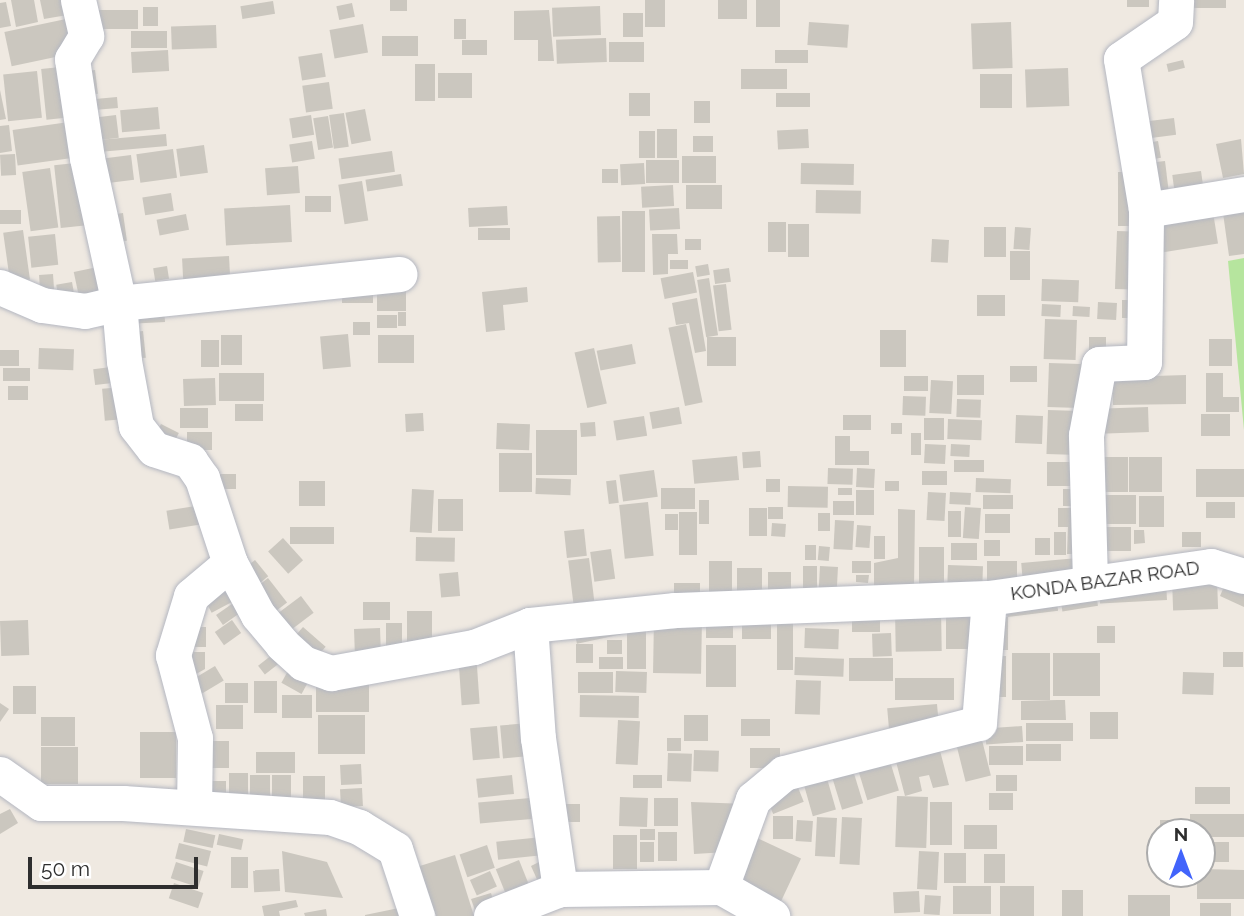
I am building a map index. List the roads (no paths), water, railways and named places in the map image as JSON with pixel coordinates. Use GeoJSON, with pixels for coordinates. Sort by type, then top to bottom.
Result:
{"type":"FeatureCollection","features":[{"type":"Feature","properties":{"kind":"street"},"geometry":{"type":"LineString","coordinates":[[78,0],[86,36],[72,59],[87,158],[119,303],[124,361],[136,426],[154,449],[190,461],[202,478],[230,563],[258,615],[282,644],[303,663],[331,673],[474,647],[530,625],[675,610],[989,598]]}},
{"type":"Feature","properties":{"kind":"street"},"geometry":{"type":"LineString","coordinates":[[1090,581],[1086,435],[1099,364],[1144,362],[1146,210],[1121,59],[1175,22],[1176,0]]}},
{"type":"Feature","properties":{"kind":"street"},"geometry":{"type":"LineString","coordinates":[[1146,210],[1244,194]]}},
{"type":"Feature","properties":{"kind":"street"},"geometry":{"type":"LineString","coordinates":[[0,286],[42,305],[85,311],[119,303],[400,274]]}},
{"type":"Feature","properties":{"kind":"street"},"geometry":{"type":"LineString","coordinates":[[194,807],[195,738],[173,655],[191,596],[230,563]]}},
{"type":"Feature","properties":{"kind":"street","name":"KONDA BAZAR ROAD"},"geometry":{"type":"LineString","coordinates":[[721,887],[753,799],[784,773],[979,723],[989,598],[1090,581],[1211,566],[1244,576]]}},
{"type":"Feature","properties":{"kind":"street"},"geometry":{"type":"LineString","coordinates":[[530,625],[538,738],[560,889]]}},
{"type":"Feature","properties":{"kind":"street"},"geometry":{"type":"LineString","coordinates":[[0,774],[41,803],[194,807],[330,817],[359,827],[395,849],[417,916]]}},
{"type":"Feature","properties":{"kind":"street"},"geometry":{"type":"LineString","coordinates":[[491,916],[560,889],[721,887],[772,916]]}}]}
